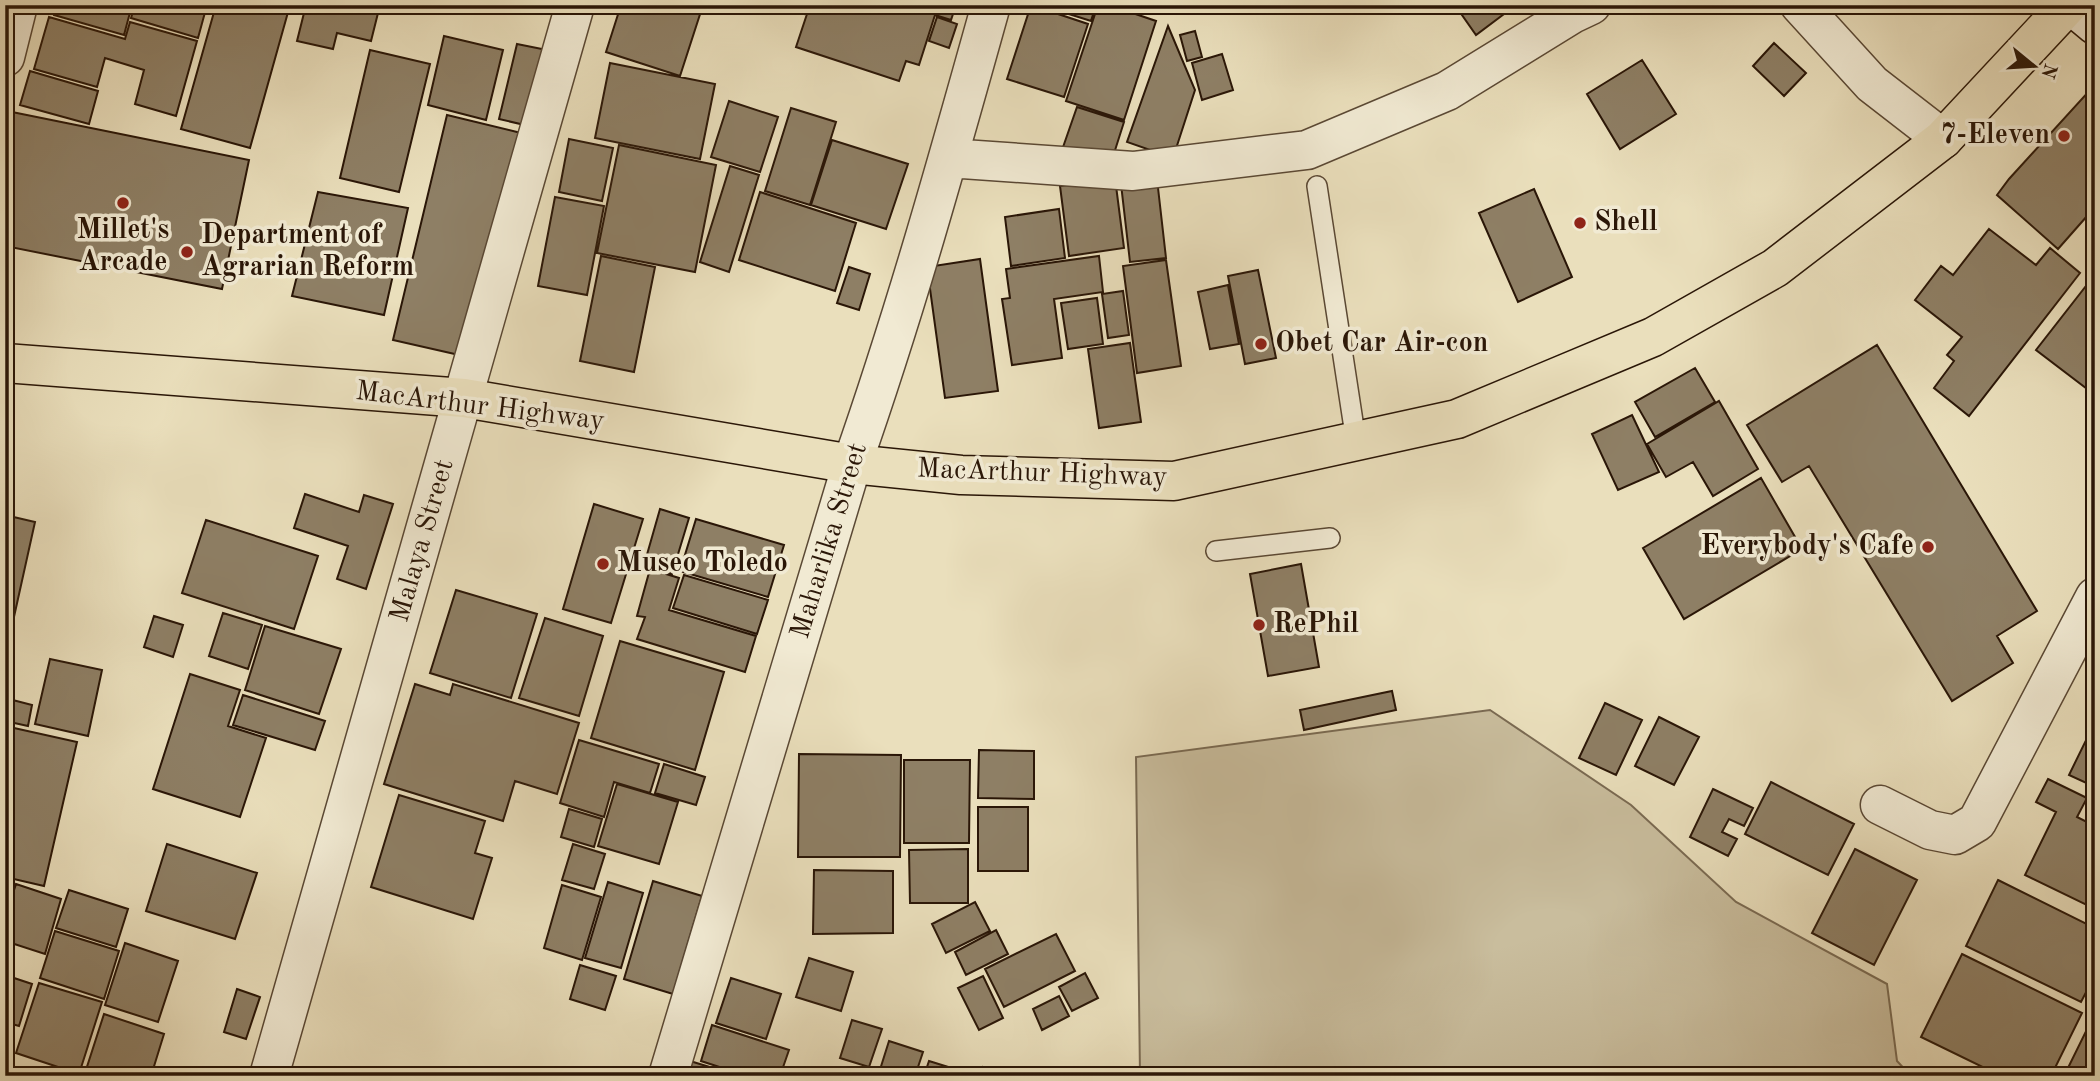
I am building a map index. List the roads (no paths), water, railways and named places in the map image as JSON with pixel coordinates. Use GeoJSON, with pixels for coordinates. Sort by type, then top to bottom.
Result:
{"type":"FeatureCollection","features":[{"type":"Feature","properties":{"kind":"highway","name":"MacArthur Highway"},"geometry":{"type":"LineString","coordinates":[[5,363],[464,398],[852,464],[961,475],[1174,481],[1457,419],[1653,337],[1775,268],[1943,139],[2070,5]]}},
{"type":"Feature","properties":{"kind":"street"},"geometry":{"type":"LineString","coordinates":[[5,57],[19,5]]}},
{"type":"Feature","properties":{"kind":"street","name":"Malaya Street"},"geometry":{"type":"LineString","coordinates":[[269,1076],[575,5]]}},
{"type":"Feature","properties":{"kind":"street","name":"Maharlika Street"},"geometry":{"type":"LineString","coordinates":[[668,1076],[852,464],[948,158],[991,5]]}},
{"type":"Feature","properties":{"kind":"street"},"geometry":{"type":"LineString","coordinates":[[948,158],[1133,171],[1307,150],[1447,91],[1591,5]]}},
{"type":"Feature","properties":{"kind":"street"},"geometry":{"type":"LineString","coordinates":[[1800,5],[1872,83],[1943,139]]}},
{"type":"Feature","properties":{"kind":"street"},"geometry":{"type":"LineString","coordinates":[[2070,5],[2095,25]]}},
{"type":"Feature","properties":{"kind":"street"},"geometry":{"type":"LineString","coordinates":[[1880,805],[1930,830],[1955,835],[1978,822],[2095,597]]}},
{"type":"Feature","properties":{"kind":"lane"},"geometry":{"type":"LineString","coordinates":[[1317,186],[1356,441]]}},
{"type":"Feature","properties":{"kind":"lane"},"geometry":{"type":"LineString","coordinates":[[1216,551],[1330,538]]}},
{"type":"Feature","properties":{"kind":"place","name":"7-Eleven"},"geometry":{"type":"Point","coordinates":[2064,136]}},
{"type":"Feature","properties":{"kind":"place","name":"Millet's Arcade"},"geometry":{"type":"Point","coordinates":[123,203]}},
{"type":"Feature","properties":{"kind":"place","name":"Shell"},"geometry":{"type":"Point","coordinates":[1580,223]}},
{"type":"Feature","properties":{"kind":"place","name":"Department of Agrarian Reform"},"geometry":{"type":"Point","coordinates":[187,252]}},
{"type":"Feature","properties":{"kind":"place","name":"Obet Car Air-con"},"geometry":{"type":"Point","coordinates":[1261,344]}},
{"type":"Feature","properties":{"kind":"place","name":"Everybody's Cafe"},"geometry":{"type":"Point","coordinates":[1928,547]}},
{"type":"Feature","properties":{"kind":"place","name":"Museo Toledo"},"geometry":{"type":"Point","coordinates":[603,564]}},
{"type":"Feature","properties":{"kind":"place","name":"RePhil"},"geometry":{"type":"Point","coordinates":[1259,625]}}]}
